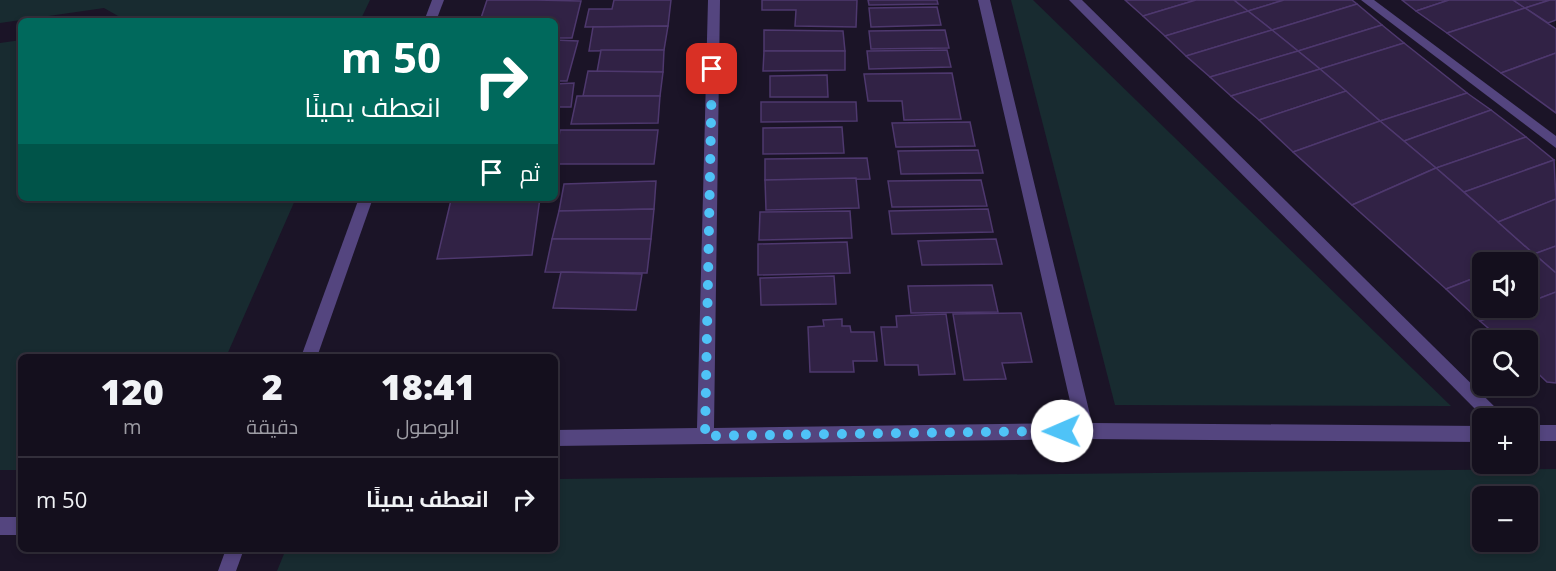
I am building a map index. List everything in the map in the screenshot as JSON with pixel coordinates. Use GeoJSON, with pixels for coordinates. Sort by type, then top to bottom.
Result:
{"type":"FeatureCollection","features":[{"type":"Feature","properties":{"kind":"street"},"geometry":{"type":"LineString","coordinates":[[431,18],[438,0]]}},
{"type":"Feature","properties":{"kind":"street"},"geometry":{"type":"LineString","coordinates":[[705,436],[714,0]]}},
{"type":"Feature","properties":{"kind":"street"},"geometry":{"type":"LineString","coordinates":[[984,0],[1085,431]]}},
{"type":"Feature","properties":{"kind":"street"},"geometry":{"type":"LineString","coordinates":[[1075,0],[1485,408]]}},
{"type":"Feature","properties":{"kind":"street"},"geometry":{"type":"LineString","coordinates":[[1367,0],[1556,143]]}},
{"type":"Feature","properties":{"kind":"street"},"geometry":{"type":"LineString","coordinates":[[310,354],[365,201]]}},
{"type":"Feature","properties":{"kind":"street"},"geometry":{"type":"LineString","coordinates":[[558,438],[1085,431],[1472,434]]}},
{"type":"Feature","properties":{"kind":"street"},"geometry":{"type":"LineString","coordinates":[[1538,433],[1556,433]]}},
{"type":"Feature","properties":{"kind":"street"},"geometry":{"type":"LineString","coordinates":[[0,526],[18,526]]}},
{"type":"Feature","properties":{"kind":"street"},"geometry":{"type":"LineString","coordinates":[[227,571],[234,552]]}},
{"type":"Feature","properties":{"kind":"green space"},"geometry":{"type":"Polygon","coordinates":[[[0,0],[370,0],[361,18],[122,18],[104,8],[35,18],[18,18],[18,20],[0,23],[0,0]]]}},
{"type":"Feature","properties":{"kind":"green space"},"geometry":{"type":"Polygon","coordinates":[[[1011,0],[1033,0],[1451,406],[1115,405],[1011,0]]]}},
{"type":"Feature","properties":{"kind":"green space"},"geometry":{"type":"Polygon","coordinates":[[[18,40],[18,201],[295,201],[227,354],[18,354],[18,470],[0,470],[0,43],[18,40]]]}},
{"type":"Feature","properties":{"kind":"green space"},"geometry":{"type":"Polygon","coordinates":[[[1538,469],[1556,469],[1556,571],[277,571],[285,552],[558,552],[558,479],[1472,470],[1472,474],[1538,474],[1538,469]]]}},
{"type":"Feature","properties":{"kind":"building"},"geometry":{"type":"Polygon","coordinates":[[[487,0],[581,1],[572,38],[558,38],[558,18],[481,18],[487,0]]]}},
{"type":"Feature","properties":{"kind":"building"},"geometry":{"type":"Polygon","coordinates":[[[614,0],[671,0],[668,26],[585,27],[589,9],[612,9],[614,0]]]}},
{"type":"Feature","properties":{"kind":"building"},"geometry":{"type":"Polygon","coordinates":[[[762,0],[857,0],[856,27],[795,26],[796,10],[762,10],[762,0]]]}},
{"type":"Feature","properties":{"kind":"building"},"geometry":{"type":"Polygon","coordinates":[[[868,0],[937,0],[938,4],[869,5],[868,0]]]}},
{"type":"Feature","properties":{"kind":"building"},"geometry":{"type":"Polygon","coordinates":[[[1125,0],[1196,0],[1143,16],[1125,0]]]}},
{"type":"Feature","properties":{"kind":"building"},"geometry":{"type":"Polygon","coordinates":[[[1196,0],[1234,0],[1248,11],[1165,36],[1143,16],[1196,0]]]}},
{"type":"Feature","properties":{"kind":"building"},"geometry":{"type":"Polygon","coordinates":[[[1234,0],[1284,0],[1248,11],[1234,0]]]}},
{"type":"Feature","properties":{"kind":"building"},"geometry":{"type":"Polygon","coordinates":[[[1284,0],[1352,0],[1357,4],[1272,30],[1248,11],[1284,0]]]}},
{"type":"Feature","properties":{"kind":"building"},"geometry":{"type":"Polygon","coordinates":[[[1402,0],[1449,0],[1416,11],[1402,0]]]}},
{"type":"Feature","properties":{"kind":"building"},"geometry":{"type":"Polygon","coordinates":[[[1449,0],[1513,0],[1525,8],[1447,33],[1416,11],[1449,0]]]}},
{"type":"Feature","properties":{"kind":"building"},"geometry":{"type":"Polygon","coordinates":[[[1513,0],[1550,0],[1525,8],[1513,0]]]}},
{"type":"Feature","properties":{"kind":"building"},"geometry":{"type":"Polygon","coordinates":[[[1556,0],[1556,20],[1548,23],[1525,8],[1556,0]]]}},
{"type":"Feature","properties":{"kind":"building"},"geometry":{"type":"Polygon","coordinates":[[[1357,4],[1382,25],[1298,51],[1272,30],[1357,4]]]}},
{"type":"Feature","properties":{"kind":"building"},"geometry":{"type":"Polygon","coordinates":[[[937,7],[941,25],[871,27],[869,8],[937,7]]]}},
{"type":"Feature","properties":{"kind":"building"},"geometry":{"type":"Polygon","coordinates":[[[1525,8],[1556,29],[1556,53],[1501,73],[1447,33],[1525,8]]]}},
{"type":"Feature","properties":{"kind":"building"},"geometry":{"type":"Polygon","coordinates":[[[1248,11],[1272,30],[1186,56],[1165,36],[1248,11]]]}},
{"type":"Feature","properties":{"kind":"building"},"geometry":{"type":"Polygon","coordinates":[[[1382,25],[1404,43],[1320,69],[1298,51],[1382,25]]]}},
{"type":"Feature","properties":{"kind":"building"},"geometry":{"type":"Polygon","coordinates":[[[668,26],[664,50],[589,51],[593,27],[668,26]]]}},
{"type":"Feature","properties":{"kind":"building"},"geometry":{"type":"Polygon","coordinates":[[[764,30],[843,31],[845,51],[764,51],[764,30]]]}},
{"type":"Feature","properties":{"kind":"building"},"geometry":{"type":"Polygon","coordinates":[[[945,30],[949,48],[871,49],[869,31],[945,30]]]}},
{"type":"Feature","properties":{"kind":"building"},"geometry":{"type":"Polygon","coordinates":[[[1272,30],[1298,51],[1210,77],[1186,56],[1272,30]]]}},
{"type":"Feature","properties":{"kind":"building"},"geometry":{"type":"Polygon","coordinates":[[[558,40],[578,41],[567,81],[558,81],[558,40]]]}},
{"type":"Feature","properties":{"kind":"building"},"geometry":{"type":"Polygon","coordinates":[[[1404,43],[1467,93],[1380,121],[1320,69],[1404,43]]]}},
{"type":"Feature","properties":{"kind":"building"},"geometry":{"type":"Polygon","coordinates":[[[601,50],[664,50],[663,72],[597,72],[601,50]]]}},
{"type":"Feature","properties":{"kind":"building"},"geometry":{"type":"Polygon","coordinates":[[[947,50],[951,67],[869,69],[867,51],[947,50]]]}},
{"type":"Feature","properties":{"kind":"building"},"geometry":{"type":"Polygon","coordinates":[[[764,51],[845,51],[845,70],[763,71],[764,51]]]}},
{"type":"Feature","properties":{"kind":"building"},"geometry":{"type":"Polygon","coordinates":[[[1298,51],[1320,69],[1231,96],[1210,77],[1298,51]]]}},
{"type":"Feature","properties":{"kind":"building"},"geometry":{"type":"Polygon","coordinates":[[[1556,53],[1556,113],[1501,73],[1556,53]]]}},
{"type":"Feature","properties":{"kind":"building"},"geometry":{"type":"Polygon","coordinates":[[[1320,69],[1346,91],[1259,120],[1231,96],[1320,69]]]}},
{"type":"Feature","properties":{"kind":"building"},"geometry":{"type":"Polygon","coordinates":[[[588,71],[663,72],[660,96],[583,96],[588,71]]]}},
{"type":"Feature","properties":{"kind":"building"},"geometry":{"type":"Polygon","coordinates":[[[952,73],[961,119],[904,120],[902,101],[868,101],[864,74],[952,73]]]}},
{"type":"Feature","properties":{"kind":"building"},"geometry":{"type":"Polygon","coordinates":[[[827,75],[828,97],[770,97],[770,76],[827,75]]]}},
{"type":"Feature","properties":{"kind":"building"},"geometry":{"type":"Polygon","coordinates":[[[574,83],[571,107],[558,107],[558,84],[574,83]]]}},
{"type":"Feature","properties":{"kind":"building"},"geometry":{"type":"Polygon","coordinates":[[[1346,91],[1380,121],[1293,152],[1259,120],[1346,91]]]}},
{"type":"Feature","properties":{"kind":"building"},"geometry":{"type":"Polygon","coordinates":[[[1467,93],[1491,110],[1404,141],[1380,121],[1467,93]]]}},
{"type":"Feature","properties":{"kind":"building"},"geometry":{"type":"Polygon","coordinates":[[[577,96],[660,96],[658,123],[571,124],[577,96]]]}},
{"type":"Feature","properties":{"kind":"building"},"geometry":{"type":"Polygon","coordinates":[[[761,102],[856,102],[857,121],[761,122],[761,102]]]}},
{"type":"Feature","properties":{"kind":"building"},"geometry":{"type":"Polygon","coordinates":[[[1491,110],[1526,137],[1436,168],[1404,141],[1491,110]]]}},
{"type":"Feature","properties":{"kind":"building"},"geometry":{"type":"Polygon","coordinates":[[[1380,121],[1436,168],[1352,205],[1293,152],[1380,121]]]}},
{"type":"Feature","properties":{"kind":"building"},"geometry":{"type":"Polygon","coordinates":[[[970,122],[975,146],[896,147],[892,123],[970,122]]]}},
{"type":"Feature","properties":{"kind":"building"},"geometry":{"type":"Polygon","coordinates":[[[842,127],[844,153],[763,154],[763,128],[842,127]]]}},
{"type":"Feature","properties":{"kind":"building"},"geometry":{"type":"Polygon","coordinates":[[[560,130],[658,130],[654,164],[558,164],[560,130]]]}},
{"type":"Feature","properties":{"kind":"building"},"geometry":{"type":"Polygon","coordinates":[[[1526,137],[1554,160],[1464,192],[1436,168],[1526,137]]]}},
{"type":"Feature","properties":{"kind":"building"},"geometry":{"type":"Polygon","coordinates":[[[978,150],[983,173],[901,174],[898,151],[978,150]]]}},
{"type":"Feature","properties":{"kind":"building"},"geometry":{"type":"Polygon","coordinates":[[[867,158],[870,179],[765,180],[765,159],[867,158]]]}},
{"type":"Feature","properties":{"kind":"building"},"geometry":{"type":"Polygon","coordinates":[[[1554,160],[1556,199],[1498,222],[1464,192],[1554,160]]]}},
{"type":"Feature","properties":{"kind":"building"},"geometry":{"type":"Polygon","coordinates":[[[1436,168],[1532,252],[1472,252],[1472,279],[1446,289],[1352,205],[1436,168]]]}},
{"type":"Feature","properties":{"kind":"building"},"geometry":{"type":"Polygon","coordinates":[[[856,178],[859,208],[766,210],[765,180],[856,178]]]}},
{"type":"Feature","properties":{"kind":"building"},"geometry":{"type":"Polygon","coordinates":[[[981,180],[987,206],[892,207],[888,181],[981,180]]]}},
{"type":"Feature","properties":{"kind":"building"},"geometry":{"type":"Polygon","coordinates":[[[656,181],[654,209],[559,211],[564,184],[656,181]]]}},
{"type":"Feature","properties":{"kind":"building"},"geometry":{"type":"Polygon","coordinates":[[[1556,199],[1556,246],[1538,253],[1532,252],[1498,222],[1556,199]]]}},
{"type":"Feature","properties":{"kind":"building"},"geometry":{"type":"Polygon","coordinates":[[[451,201],[540,201],[532,255],[437,259],[451,201]]]}},
{"type":"Feature","properties":{"kind":"building"},"geometry":{"type":"Polygon","coordinates":[[[654,209],[651,239],[552,239],[559,211],[654,209]]]}},
{"type":"Feature","properties":{"kind":"building"},"geometry":{"type":"Polygon","coordinates":[[[988,209],[993,232],[892,234],[889,211],[988,209]]]}},
{"type":"Feature","properties":{"kind":"building"},"geometry":{"type":"Polygon","coordinates":[[[850,211],[852,238],[759,240],[760,212],[850,211]]]}},
{"type":"Feature","properties":{"kind":"building"},"geometry":{"type":"Polygon","coordinates":[[[552,239],[651,239],[647,273],[545,272],[552,239]]]}},
{"type":"Feature","properties":{"kind":"building"},"geometry":{"type":"Polygon","coordinates":[[[996,239],[1002,264],[922,265],[918,241],[996,239]]]}},
{"type":"Feature","properties":{"kind":"building"},"geometry":{"type":"Polygon","coordinates":[[[847,242],[850,273],[758,275],[758,244],[847,242]]]}},
{"type":"Feature","properties":{"kind":"building"},"geometry":{"type":"Polygon","coordinates":[[[1556,246],[1556,273],[1538,257],[1538,253],[1556,246]]]}},
{"type":"Feature","properties":{"kind":"building"},"geometry":{"type":"Polygon","coordinates":[[[1538,257],[1556,273],[1556,292],[1538,299],[1538,257]]]}},
{"type":"Feature","properties":{"kind":"building"},"geometry":{"type":"Polygon","coordinates":[[[561,272],[642,274],[636,310],[553,308],[561,272]]]}},
{"type":"Feature","properties":{"kind":"building"},"geometry":{"type":"Polygon","coordinates":[[[834,276],[836,304],[761,305],[760,278],[834,276]]]}},
{"type":"Feature","properties":{"kind":"building"},"geometry":{"type":"Polygon","coordinates":[[[1472,279],[1472,313],[1446,289],[1472,279]]]}},
{"type":"Feature","properties":{"kind":"building"},"geometry":{"type":"Polygon","coordinates":[[[992,285],[998,312],[911,313],[908,286],[992,285]]]}},
{"type":"Feature","properties":{"kind":"building"},"geometry":{"type":"Polygon","coordinates":[[[1556,292],[1556,383],[1547,382],[1538,373],[1538,330],[1490,330],[1480,321],[1488,318],[1538,318],[1538,299],[1556,292]]]}},
{"type":"Feature","properties":{"kind":"building"},"geometry":{"type":"Polygon","coordinates":[[[1021,313],[1032,362],[1002,363],[1006,379],[964,380],[953,314],[1021,313]]]}},
{"type":"Feature","properties":{"kind":"building"},"geometry":{"type":"Polygon","coordinates":[[[946,314],[955,374],[919,375],[918,365],[885,365],[881,327],[897,327],[896,316],[946,314]]]}},
{"type":"Feature","properties":{"kind":"building"},"geometry":{"type":"Polygon","coordinates":[[[842,319],[842,326],[850,326],[851,332],[874,332],[877,361],[853,361],[854,372],[810,372],[808,327],[824,326],[823,320],[842,319]]]}},
{"type":"Feature","properties":{"kind":"route"},"geometry":{"type":"LineString","coordinates":[[712,69],[705,436],[1062,431]]}}]}
